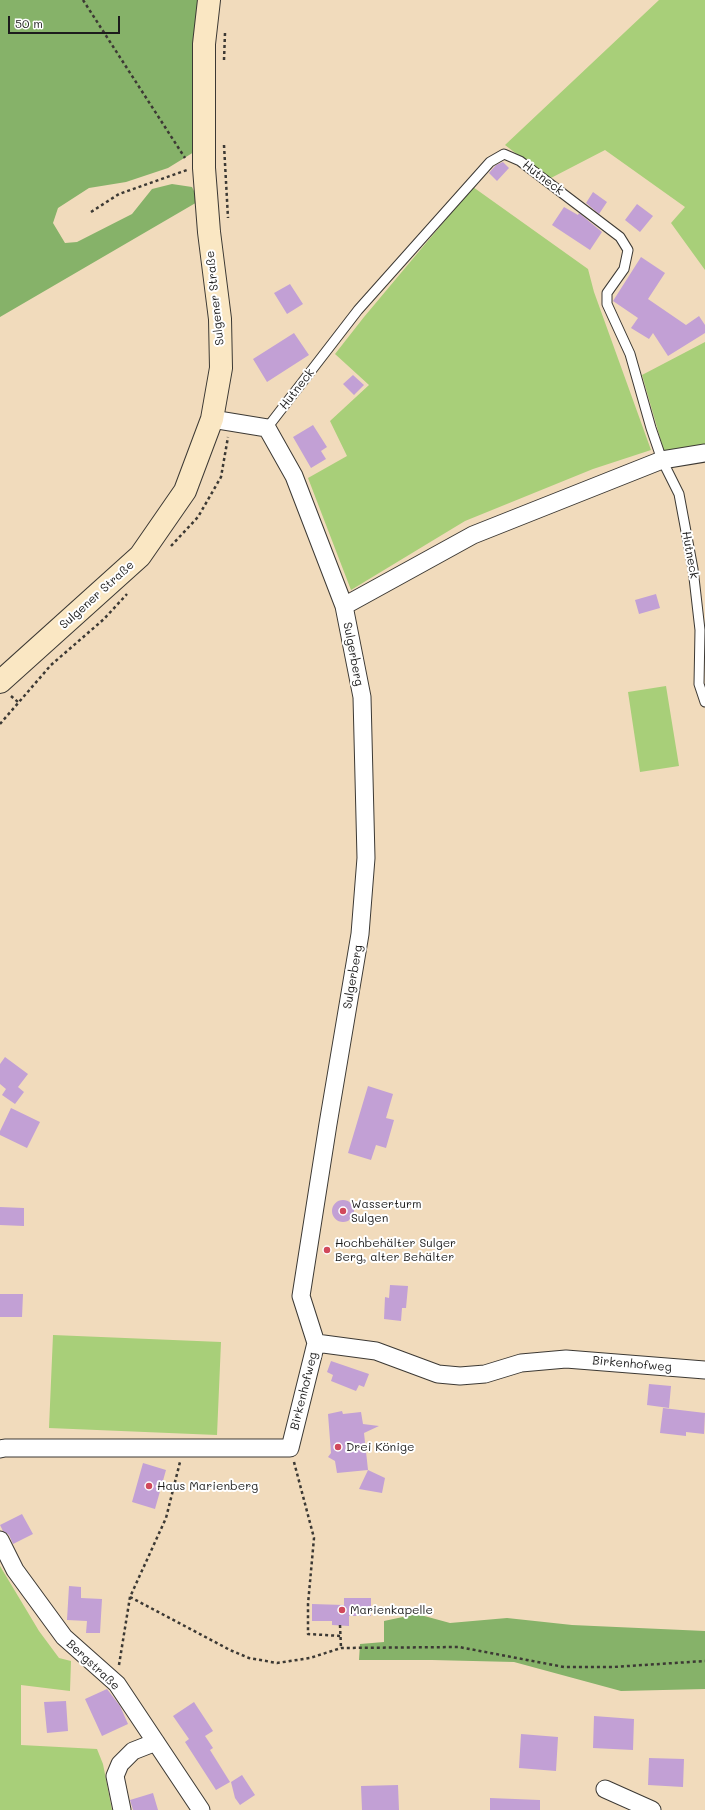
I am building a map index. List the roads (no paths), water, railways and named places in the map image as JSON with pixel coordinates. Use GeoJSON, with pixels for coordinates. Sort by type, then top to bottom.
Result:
{"type":"FeatureCollection","features":[{"type":"Feature","properties":{"kind":"main road","name":"Sulgener Straße"},"geometry":{"type":"LineString","coordinates":[[0,682],[140,556],[185,491],[212,419],[221,368],[220,319],[209,232],[204,168],[204,44],[208,0]]}},
{"type":"Feature","properties":{"kind":"street"},"geometry":{"type":"LineString","coordinates":[[212,419],[267,428],[294,476],[344,606],[473,535],[662,460],[705,453]]}},
{"type":"Feature","properties":{"kind":"street","name":"Sulgerberg"},"geometry":{"type":"LineString","coordinates":[[316,1343],[301,1296],[330,1109],[360,934],[366,858],[362,698],[344,606]]}},
{"type":"Feature","properties":{"kind":"street","name":"Birkenhofweg"},"geometry":{"type":"LineString","coordinates":[[0,1449],[290,1448],[316,1343],[376,1351],[438,1374],[460,1376],[485,1374],[521,1363],[566,1359],[705,1370]]}},
{"type":"Feature","properties":{"kind":"street","name":"Bergstraße"},"geometry":{"type":"LineString","coordinates":[[0,1540],[15,1570],[64,1637],[117,1684],[201,1810]]}},
{"type":"Feature","properties":{"kind":"street"},"geometry":{"type":"LineString","coordinates":[[122,1810],[115,1776],[120,1764],[133,1751],[156,1742]]}},
{"type":"Feature","properties":{"kind":"street"},"geometry":{"type":"LineString","coordinates":[[605,1789],[652,1810]]}},
{"type":"Feature","properties":{"kind":"lane","name":"Hutneck"},"geometry":{"type":"LineString","coordinates":[[267,428],[358,310],[490,162],[504,154],[520,161],[614,232],[620,237],[628,250],[624,269],[607,293],[607,304],[630,354],[651,428],[662,460],[679,494],[693,569],[700,630],[699,684],[705,702]]}},
{"type":"Feature","properties":{"kind":"place","name":"Wasserturm Sulgen"},"geometry":{"type":"Point","coordinates":[343,1211]}},
{"type":"Feature","properties":{"kind":"place","name":"Hochbehälter Sulger Berg, alter Behälter"},"geometry":{"type":"Point","coordinates":[327,1250]}},
{"type":"Feature","properties":{"kind":"place","name":"Drei Könige"},"geometry":{"type":"Point","coordinates":[338,1447]}},
{"type":"Feature","properties":{"kind":"place","name":"Haus Marienberg"},"geometry":{"type":"Point","coordinates":[149,1486]}},
{"type":"Feature","properties":{"kind":"place","name":"Marienkapelle"},"geometry":{"type":"Point","coordinates":[342,1610]}}]}
